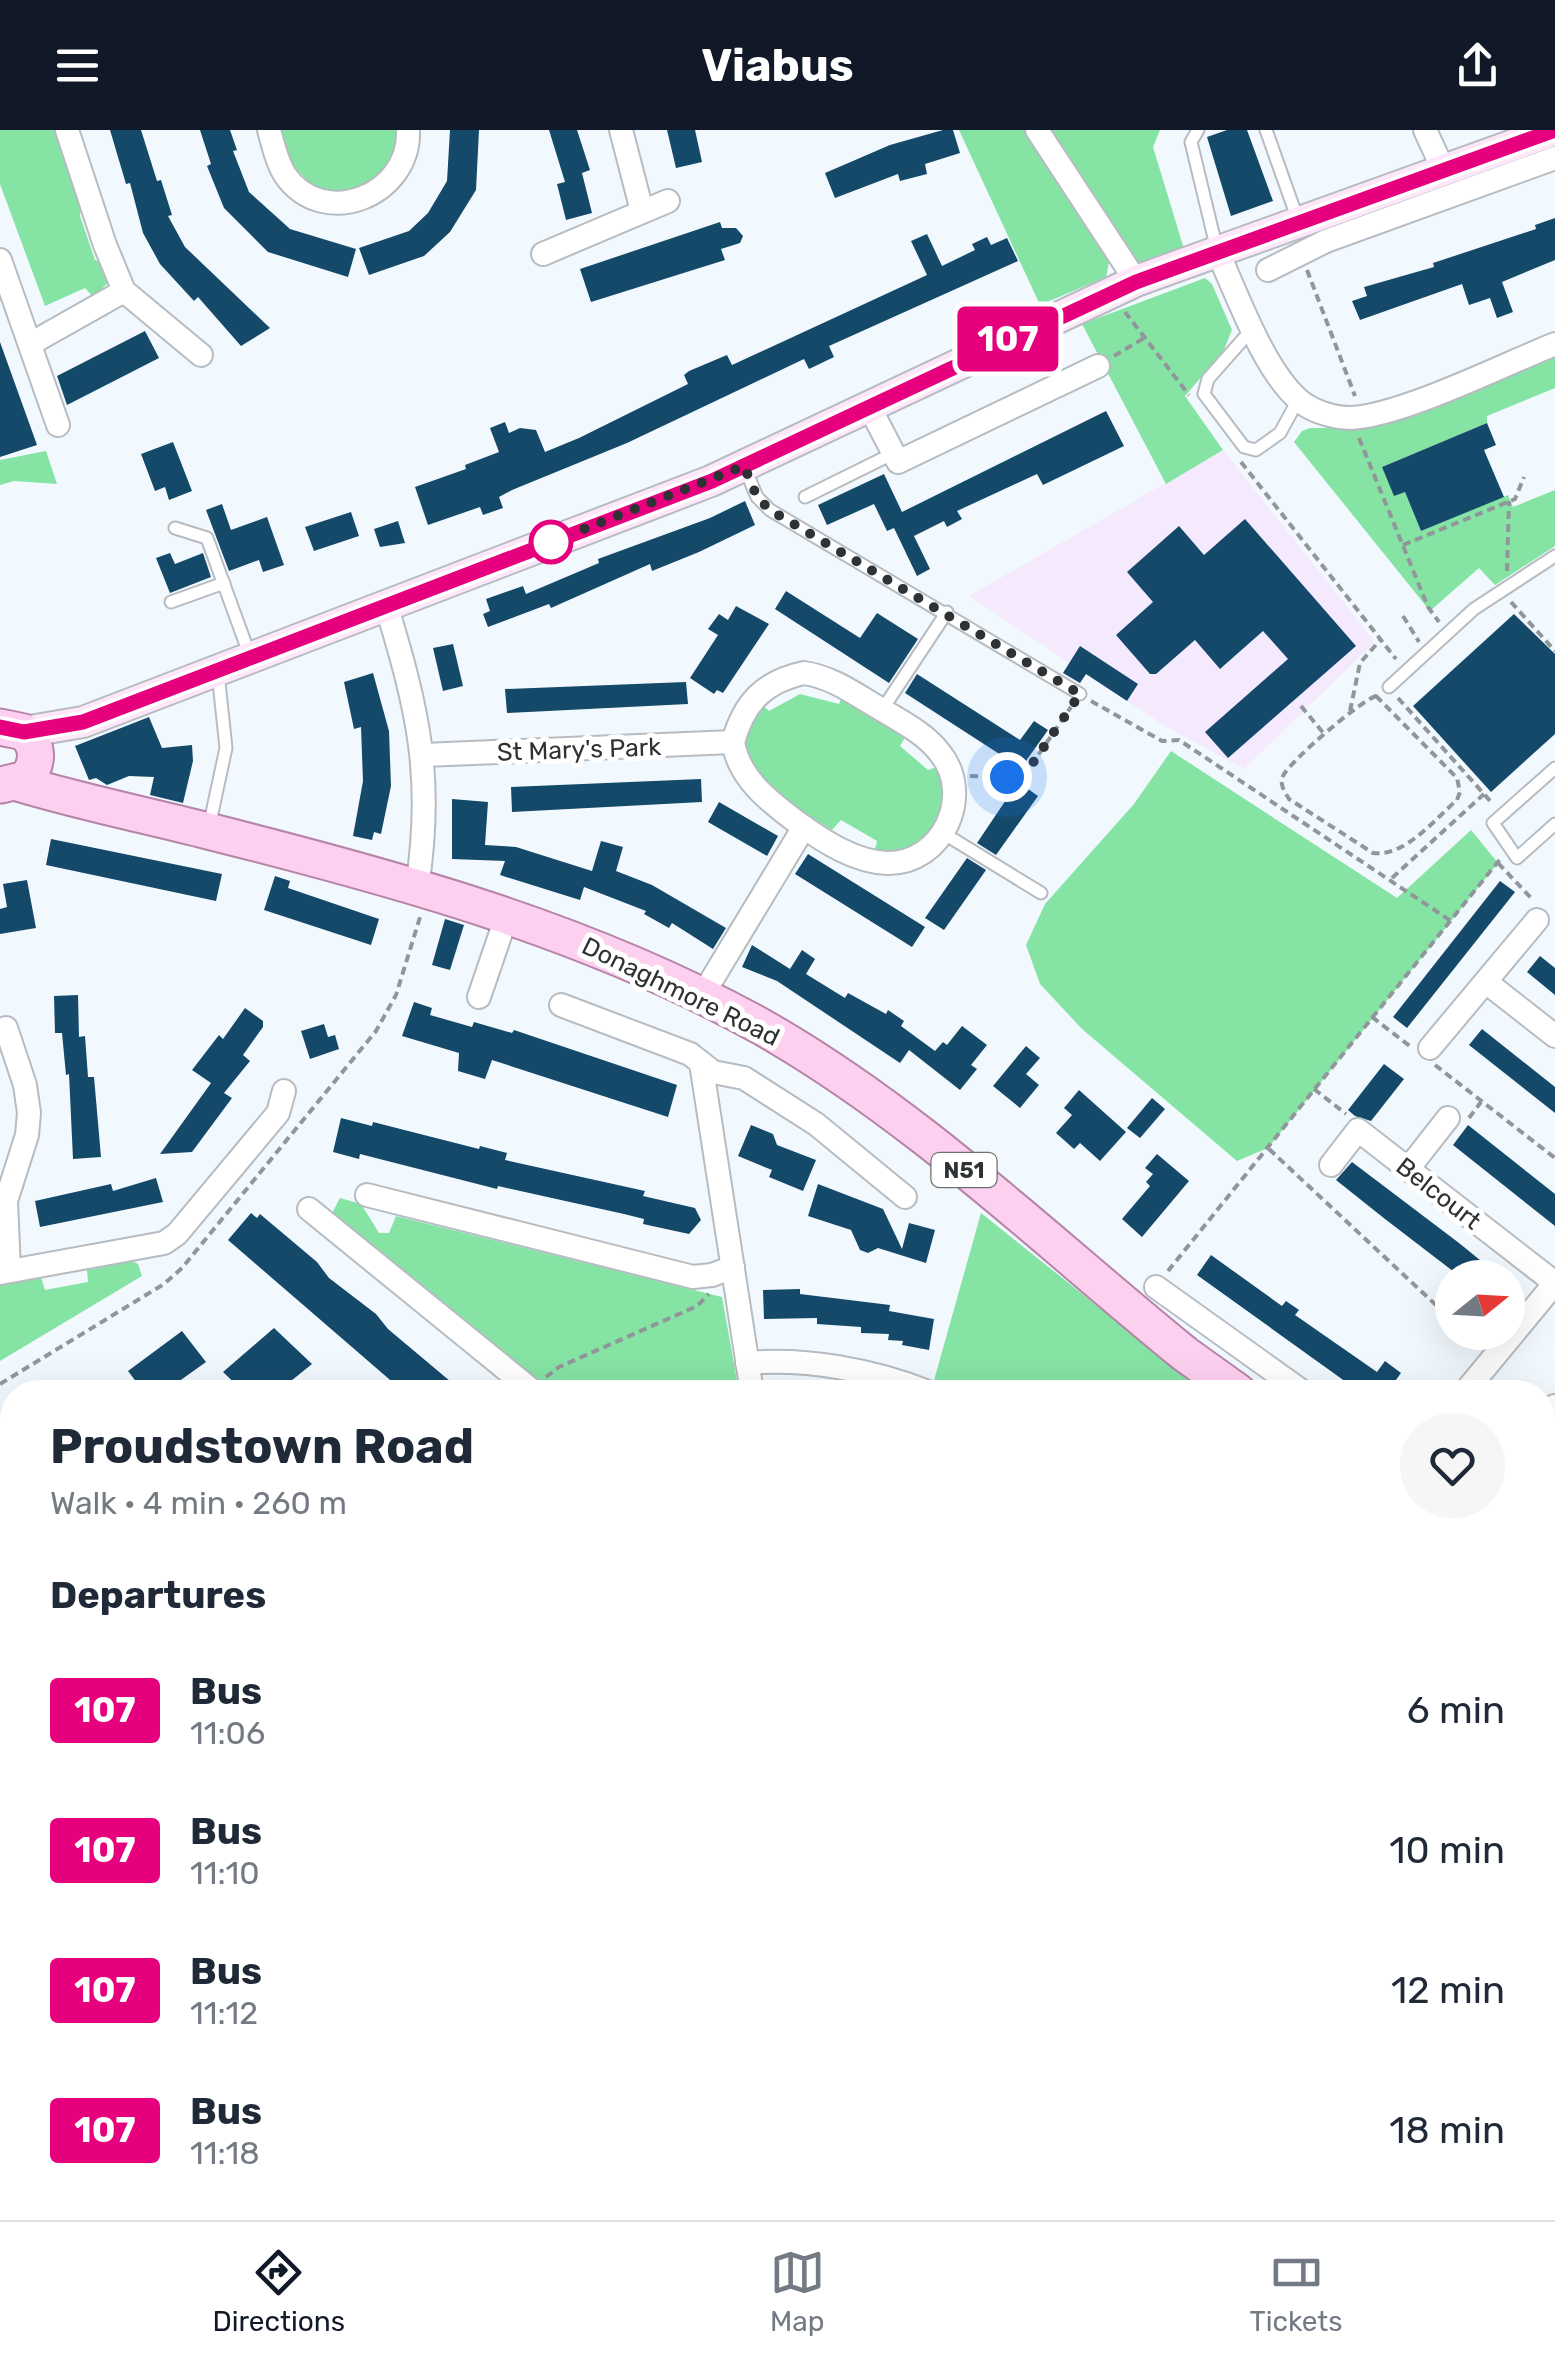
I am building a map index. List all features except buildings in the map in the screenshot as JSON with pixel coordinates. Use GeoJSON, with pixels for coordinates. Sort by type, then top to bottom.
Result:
{"type":"FeatureCollection","features":[{"type":"Feature","properties":{"kind":"main road"},"geometry":{"type":"LineString","coordinates":[[15,747],[64,738],[83,722],[744,466],[1123,287],[1555,130]]}},
{"type":"Feature","properties":{"kind":"main road","name":"Donaghmore Road"},"geometry":{"type":"LineString","coordinates":[[15,747],[82,802],[208,831],[507,915],[702,996],[788,1043],[878,1102],[1221,1380]]}},
{"type":"Feature","properties":{"kind":"street"},"geometry":{"type":"LineString","coordinates":[[67,130],[104,245],[124,290],[201,355]]}},
{"type":"Feature","properties":{"kind":"street"},"geometry":{"type":"LineString","coordinates":[[270,130],[284,174],[295,186],[322,201],[340,203],[358,200],[390,182],[402,168],[408,130]]}},
{"type":"Feature","properties":{"kind":"street"},"geometry":{"type":"LineString","coordinates":[[621,130],[642,211]]}},
{"type":"Feature","properties":{"kind":"street"},"geometry":{"type":"LineString","coordinates":[[1037,130],[1123,287]]}},
{"type":"Feature","properties":{"kind":"street"},"geometry":{"type":"LineString","coordinates":[[1426,130],[1444,171]]}},
{"type":"Feature","properties":{"kind":"street"},"geometry":{"type":"LineString","coordinates":[[1268,270],[1289,256],[1326,241],[1555,158]]}},
{"type":"Feature","properties":{"kind":"street"},"geometry":{"type":"LineString","coordinates":[[544,254],[668,201]]}},
{"type":"Feature","properties":{"kind":"street"},"geometry":{"type":"LineString","coordinates":[[1218,253],[1275,370],[1298,400],[1314,411],[1351,418],[1395,408],[1555,344]]}},
{"type":"Feature","properties":{"kind":"street"},"geometry":{"type":"LineString","coordinates":[[0,260],[58,426]]}},
{"type":"Feature","properties":{"kind":"street"},"geometry":{"type":"LineString","coordinates":[[30,344],[124,290]]}},
{"type":"Feature","properties":{"kind":"street"},"geometry":{"type":"LineString","coordinates":[[869,406],[898,462],[1098,366]]}},
{"type":"Feature","properties":{"kind":"street"},"geometry":{"type":"LineString","coordinates":[[386,605],[424,754],[424,834],[417,887]]}},
{"type":"Feature","properties":{"kind":"street"},"geometry":{"type":"LineString","coordinates":[[792,676],[822,676],[882,710],[929,740],[943,755],[952,776],[954,806],[944,833],[921,854],[890,864],[846,852],[804,827],[760,792],[736,756],[733,742],[748,704],[773,682],[792,676]]}},
{"type":"Feature","properties":{"kind":"street","name":"St Mary's Park"},"geometry":{"type":"LineString","coordinates":[[424,754],[733,742]]}},
{"type":"Feature","properties":{"kind":"street"},"geometry":{"type":"LineString","coordinates":[[702,996],[804,827]]}},
{"type":"Feature","properties":{"kind":"street"},"geometry":{"type":"LineString","coordinates":[[1426,1054],[1486,982],[1535,910]]}},
{"type":"Feature","properties":{"kind":"street"},"geometry":{"type":"LineString","coordinates":[[479,998],[507,915]]}},
{"type":"Feature","properties":{"kind":"street"},"geometry":{"type":"LineString","coordinates":[[1486,982],[1555,1036]]}},
{"type":"Feature","properties":{"kind":"street"},"geometry":{"type":"LineString","coordinates":[[561,1005],[690,1054],[713,1072],[744,1078],[781,1099],[905,1197]]}},
{"type":"Feature","properties":{"kind":"street"},"geometry":{"type":"LineString","coordinates":[[6,1028],[25,1085],[29,1113],[27,1135],[6,1201],[5,1272],[164,1243],[177,1234],[278,1113],[284,1091]]}},
{"type":"Feature","properties":{"kind":"street"},"geometry":{"type":"LineString","coordinates":[[701,1063],[722,1271],[750,1380]]}},
{"type":"Feature","properties":{"kind":"street"},"geometry":{"type":"LineString","coordinates":[[1408,1168],[1448,1118]]}},
{"type":"Feature","properties":{"kind":"street"},"geometry":{"type":"LineString","coordinates":[[1331,1165],[1358,1130]]}},
{"type":"Feature","properties":{"kind":"street","name":"Belcourt"},"geometry":{"type":"LineString","coordinates":[[1358,1130],[1554,1288]]}},
{"type":"Feature","properties":{"kind":"street"},"geometry":{"type":"LineString","coordinates":[[367,1195],[680,1274],[722,1271]]}},
{"type":"Feature","properties":{"kind":"street"},"geometry":{"type":"LineString","coordinates":[[309,1209],[517,1380]]}},
{"type":"Feature","properties":{"kind":"street"},"geometry":{"type":"LineString","coordinates":[[1156,1286],[1284,1380]]}},
{"type":"Feature","properties":{"kind":"street"},"geometry":{"type":"LineString","coordinates":[[1474,1380],[1554,1288]]}},
{"type":"Feature","properties":{"kind":"street"},"geometry":{"type":"LineString","coordinates":[[1185,1354],[1212,1327]]}},
{"type":"Feature","properties":{"kind":"street"},"geometry":{"type":"LineString","coordinates":[[748,1363],[815,1364],[880,1380]]}},
{"type":"Feature","properties":{"kind":"lane"},"geometry":{"type":"LineString","coordinates":[[1198,130],[1191,142],[1218,253]]}},
{"type":"Feature","properties":{"kind":"lane"},"geometry":{"type":"LineString","coordinates":[[1266,130],[1299,224]]}},
{"type":"Feature","properties":{"kind":"lane"},"geometry":{"type":"LineString","coordinates":[[1253,328],[1208,379],[1204,394],[1244,447],[1256,450],[1290,419],[1298,400]]}},
{"type":"Feature","properties":{"kind":"lane"},"geometry":{"type":"LineString","coordinates":[[805,497],[894,454]]}},
{"type":"Feature","properties":{"kind":"lane"},"geometry":{"type":"LineString","coordinates":[[744,466],[757,497],[770,510],[1080,694]]}},
{"type":"Feature","properties":{"kind":"lane"},"geometry":{"type":"LineString","coordinates":[[175,528],[208,538],[250,656]]}},
{"type":"Feature","properties":{"kind":"lane"},"geometry":{"type":"LineString","coordinates":[[1389,687],[1448,633],[1555,556]]}},
{"type":"Feature","properties":{"kind":"lane"},"geometry":{"type":"LineString","coordinates":[[171,602],[224,583]]}},
{"type":"Feature","properties":{"kind":"lane"},"geometry":{"type":"LineString","coordinates":[[882,710],[946,612]]}},
{"type":"Feature","properties":{"kind":"lane"},"geometry":{"type":"LineString","coordinates":[[208,831],[226,748],[218,669]]}},
{"type":"Feature","properties":{"kind":"lane"},"geometry":{"type":"LineString","coordinates":[[1555,768],[1493,823],[1517,858],[1555,824]]}},
{"type":"Feature","properties":{"kind":"lane"},"geometry":{"type":"LineString","coordinates":[[944,833],[1042,893]]}},
{"type":"Feature","properties":{"kind":"path"},"geometry":{"type":"LineString","coordinates":[[1304,260],[1357,401]]}},
{"type":"Feature","properties":{"kind":"path"},"geometry":{"type":"LineString","coordinates":[[1123,287],[1144,338],[1193,401]]}},
{"type":"Feature","properties":{"kind":"path"},"geometry":{"type":"LineString","coordinates":[[1098,366],[1144,338]]}},
{"type":"Feature","properties":{"kind":"path"},"geometry":{"type":"LineString","coordinates":[[1354,424],[1428,608],[1448,633]]}},
{"type":"Feature","properties":{"kind":"path"},"geometry":{"type":"LineString","coordinates":[[1242,462],[1406,671]]}},
{"type":"Feature","properties":{"kind":"path"},"geometry":{"type":"LineString","coordinates":[[1404,545],[1515,499],[1524,477]]}},
{"type":"Feature","properties":{"kind":"path"},"geometry":{"type":"LineString","coordinates":[[1510,501],[1504,590],[1555,652]]}},
{"type":"Feature","properties":{"kind":"path"},"geometry":{"type":"LineString","coordinates":[[1404,616],[1428,652]]}},
{"type":"Feature","properties":{"kind":"path"},"geometry":{"type":"LineString","coordinates":[[1350,712],[1360,664],[1381,639]]}},
{"type":"Feature","properties":{"kind":"path"},"geometry":{"type":"LineString","coordinates":[[1389,687],[1503,815]]}},
{"type":"Feature","properties":{"kind":"path"},"geometry":{"type":"LineString","coordinates":[[952,776],[1007,777],[1028,770],[1080,694],[1162,741],[1179,740],[1392,878],[1450,921]]}},
{"type":"Feature","properties":{"kind":"path"},"geometry":{"type":"LineString","coordinates":[[1376,696],[1383,700],[1457,778],[1458,800],[1398,850],[1373,853],[1289,799],[1282,787],[1283,776],[1350,712],[1366,699],[1376,696]]}},
{"type":"Feature","properties":{"kind":"path"},"geometry":{"type":"LineString","coordinates":[[1301,706],[1325,734]]}},
{"type":"Feature","properties":{"kind":"path"},"geometry":{"type":"LineString","coordinates":[[1392,878],[1484,794]]}},
{"type":"Feature","properties":{"kind":"path"},"geometry":{"type":"LineString","coordinates":[[1156,1286],[1498,863],[1508,845]]}},
{"type":"Feature","properties":{"kind":"path"},"geometry":{"type":"LineString","coordinates":[[1498,863],[1535,910]]}},
{"type":"Feature","properties":{"kind":"path"},"geometry":{"type":"LineString","coordinates":[[1372,1016],[1426,1054],[1555,1158]]}},
{"type":"Feature","properties":{"kind":"path"},"geometry":{"type":"LineString","coordinates":[[1314,1089],[1352,1119],[1358,1130]]}},
{"type":"Feature","properties":{"kind":"path"},"geometry":{"type":"LineString","coordinates":[[1268,1148],[1435,1304]]}},
{"type":"Feature","properties":{"kind":"path"},"geometry":{"type":"LineString","coordinates":[[543,1380],[558,1367],[697,1306],[722,1271]]}},
{"type":"Feature","properties":{"kind":"shaded area"},"geometry":{"type":"Polygon","coordinates":[[[1223,450],[1375,642],[1244,769],[1165,726],[969,596],[1223,450]]]}},
{"type":"Feature","properties":{"kind":"green space"},"geometry":{"type":"Polygon","coordinates":[[[0,130],[59,130],[81,201],[80,216],[95,260],[103,262],[108,283],[93,297],[85,288],[45,306],[0,184],[0,130]]]}},
{"type":"Feature","properties":{"kind":"green space"},"geometry":{"type":"Polygon","coordinates":[[[280,130],[400,130],[389,161],[374,180],[351,189],[318,192],[288,160],[280,130]]]}},
{"type":"Feature","properties":{"kind":"green space"},"geometry":{"type":"Polygon","coordinates":[[[959,130],[1026,130],[1105,253],[1109,262],[1106,277],[1040,305],[959,130]]]}},
{"type":"Feature","properties":{"kind":"green space"},"geometry":{"type":"Polygon","coordinates":[[[1049,130],[1160,130],[1153,147],[1184,249],[1139,264],[1049,130]]]}},
{"type":"Feature","properties":{"kind":"green space"},"geometry":{"type":"Polygon","coordinates":[[[1205,278],[1212,284],[1232,330],[1223,352],[1185,396],[1223,450],[1166,484],[1082,324],[1205,278]]]}},
{"type":"Feature","properties":{"kind":"green space"},"geometry":{"type":"Polygon","coordinates":[[[1555,354],[1555,388],[1487,416],[1487,423],[1382,467],[1405,492],[1421,531],[1508,495],[1513,507],[1555,490],[1555,546],[1495,585],[1479,568],[1430,611],[1294,442],[1302,431],[1310,428],[1362,428],[1391,422],[1555,354]]]}},
{"type":"Feature","properties":{"kind":"green space"},"geometry":{"type":"Polygon","coordinates":[[[46,451],[57,484],[14,481],[0,485],[0,460],[46,451]]]}},
{"type":"Feature","properties":{"kind":"green space"},"geometry":{"type":"Polygon","coordinates":[[[844,692],[907,734],[900,746],[928,770],[940,766],[944,775],[942,819],[911,851],[874,854],[877,841],[841,820],[832,830],[792,806],[766,785],[747,760],[744,741],[758,701],[769,711],[800,694],[839,704],[844,692]]]}},
{"type":"Feature","properties":{"kind":"green space"},"geometry":{"type":"Polygon","coordinates":[[[1171,751],[1397,898],[1471,830],[1498,863],[1268,1148],[1237,1161],[1082,1029],[1040,984],[1026,945],[1045,904],[1134,804],[1171,751]]]}},
{"type":"Feature","properties":{"kind":"green space"},"geometry":{"type":"Polygon","coordinates":[[[340,1198],[361,1204],[379,1233],[389,1233],[396,1216],[722,1297],[737,1380],[532,1380],[331,1215],[340,1198]]]}},
{"type":"Feature","properties":{"kind":"green space"},"geometry":{"type":"Polygon","coordinates":[[[981,1213],[1190,1380],[934,1380],[981,1213]]]}},
{"type":"Feature","properties":{"kind":"green space"},"geometry":{"type":"Polygon","coordinates":[[[132,1261],[138,1264],[142,1276],[0,1361],[0,1285],[41,1277],[45,1290],[88,1282],[87,1270],[132,1261]]]}},
{"type":"Feature","properties":{"kind":"bus line","name":"107"},"geometry":{"type":"LineString","coordinates":[[0,727],[24,732],[83,722],[712,481],[1110,292],[1555,130]]}},
{"type":"Feature","properties":{"kind":"route"},"geometry":{"type":"LineString","coordinates":[[551,542],[744,466],[757,497],[770,510],[1080,694],[1028,770],[1007,777]]}}]}
